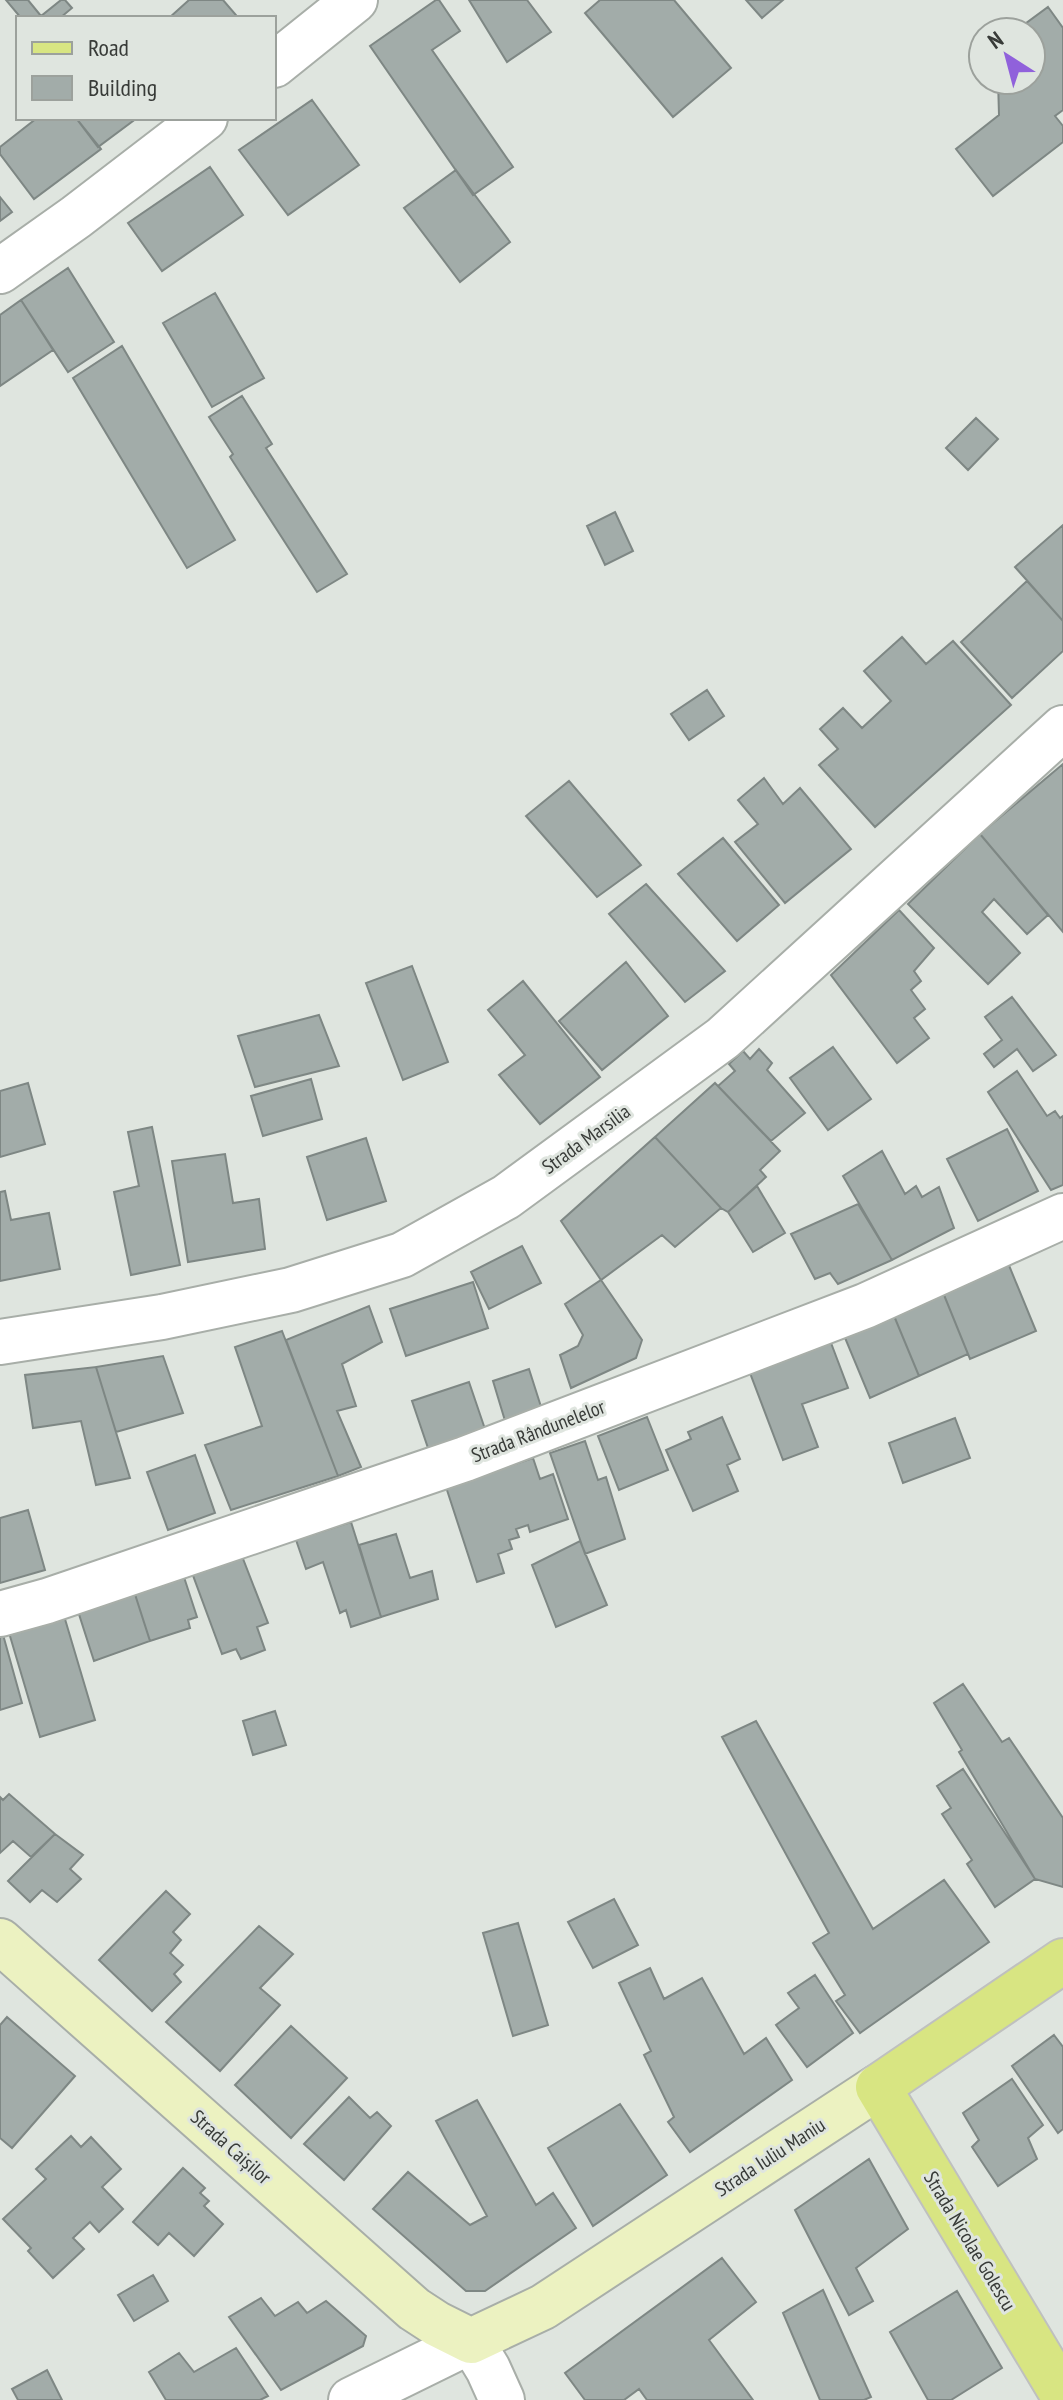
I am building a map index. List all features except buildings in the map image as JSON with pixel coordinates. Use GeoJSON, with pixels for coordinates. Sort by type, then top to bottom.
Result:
{"type":"FeatureCollection","features":[{"type":"Feature","properties":{"kind":"main road","name":"Strada Caișilor"},"geometry":{"type":"LineString","coordinates":[[0,1941],[414,2309],[471,2341]]}},
{"type":"Feature","properties":{"kind":"main road","name":"Strada Iuliu Maniu"},"geometry":{"type":"LineString","coordinates":[[471,2341],[543,2307],[878,2087],[1063,1961]]}},
{"type":"Feature","properties":{"kind":"main road","name":"Strada Nicolae Golescu"},"geometry":{"type":"LineString","coordinates":[[878,2087],[1063,2395]]}},
{"type":"Feature","properties":{"kind":"street"},"geometry":{"type":"LineString","coordinates":[[276,63],[355,0]]}},
{"type":"Feature","properties":{"kind":"street"},"geometry":{"type":"LineString","coordinates":[[0,271],[202,120]]}},
{"type":"Feature","properties":{"kind":"street","name":"Strada Marsilia"},"geometry":{"type":"LineString","coordinates":[[0,1342],[162,1317],[291,1290],[402,1255],[506,1197],[723,1038],[1063,728]]}},
{"type":"Feature","properties":{"kind":"street","name":"Strada Rândunelelor"},"geometry":{"type":"LineString","coordinates":[[0,1614],[47,1601],[465,1459],[865,1306],[1063,1216]]}},
{"type":"Feature","properties":{"kind":"street"},"geometry":{"type":"LineString","coordinates":[[351,2400],[471,2341],[502,2400]]}}]}
